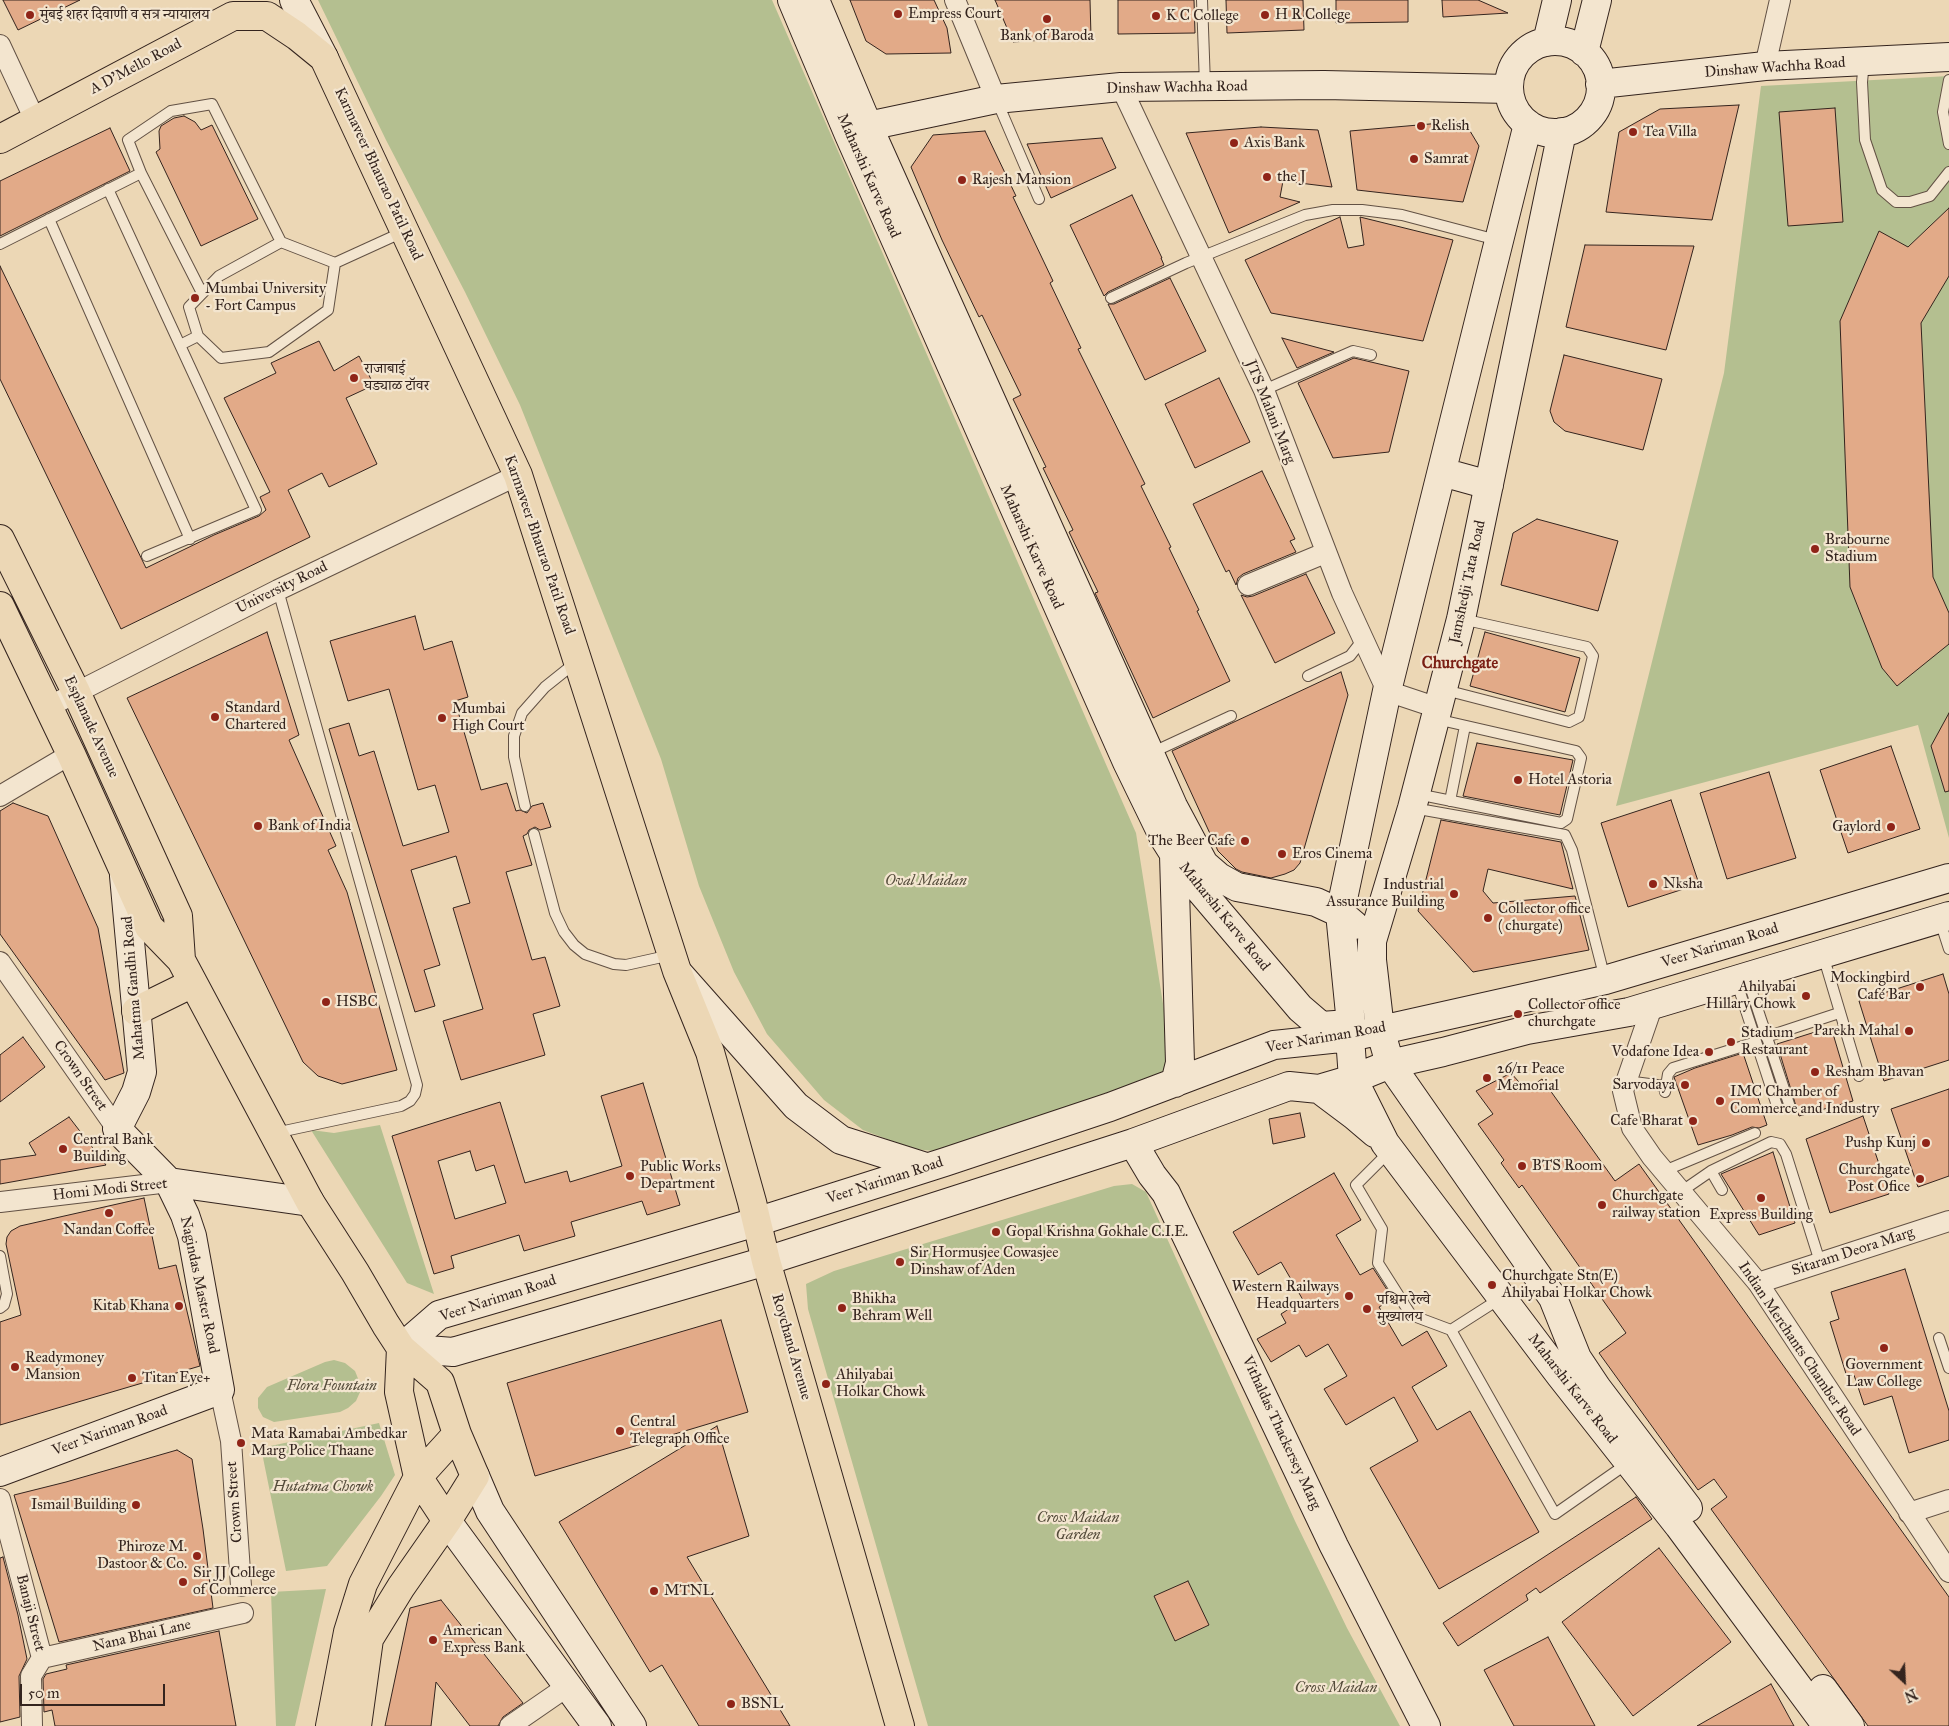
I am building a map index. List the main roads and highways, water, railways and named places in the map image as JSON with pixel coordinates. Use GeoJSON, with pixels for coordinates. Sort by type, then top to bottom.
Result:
{"type":"FeatureCollection","features":[{"type":"Feature","properties":{"kind":"main road","name":"Karmaveer Bhaurao Patil Road"},"geometry":{"type":"LineString","coordinates":[[294,0],[324,58],[518,475],[674,963]]}},
{"type":"Feature","properties":{"kind":"main road","name":"Maharshi Karve Road"},"geometry":{"type":"LineString","coordinates":[[792,0],[859,130],[1173,806],[1204,864],[1218,877],[1237,887],[1316,902],[1340,913]]}},
{"type":"Feature","properties":{"kind":"main road","name":"Maharshi Karve Road"},"geometry":{"type":"LineString","coordinates":[[815,0],[859,130],[1127,762],[1164,838],[1188,876],[1300,1008],[1321,1026],[1351,1030],[1353,1079],[1388,1146],[1502,1298],[1679,1526],[1827,1726]]}},
{"type":"Feature","properties":{"kind":"main road"},"geometry":{"type":"LineString","coordinates":[[1547,42],[1557,0]]}},
{"type":"Feature","properties":{"kind":"main road"},"geometry":{"type":"LineString","coordinates":[[1584,52],[1598,0]]}},
{"type":"Feature","properties":{"kind":"main road","name":"A D'Mello Road"},"geometry":{"type":"LineString","coordinates":[[0,139],[242,8],[268,16],[324,58]]}},
{"type":"Feature","properties":{"kind":"main road"},"geometry":{"type":"LineString","coordinates":[[1547,42],[1562,42],[1575,46],[1584,52],[1596,66],[1600,84],[1600,94],[1596,108],[1576,128],[1562,132],[1547,132],[1528,124],[1514,108],[1509,89],[1509,80],[1514,66],[1522,55],[1534,46],[1547,42]]}},
{"type":"Feature","properties":{"kind":"main road","name":"Dinshaw Wachha Road"},"geometry":{"type":"LineString","coordinates":[[1600,84],[1765,66],[1949,57]]}},
{"type":"Feature","properties":{"kind":"main road","name":"Dinshaw Wachha Road"},"geometry":{"type":"LineString","coordinates":[[859,130],[996,99],[1121,88],[1324,85],[1509,89]]}},
{"type":"Feature","properties":{"kind":"main road"},"geometry":{"type":"LineString","coordinates":[[1351,1030],[1340,913],[1387,690],[1528,124]]}},
{"type":"Feature","properties":{"kind":"main road","name":"Jamshedji Tata Road"},"geometry":{"type":"LineString","coordinates":[[1380,1029],[1372,960],[1372,941],[1414,801],[1462,619],[1562,132]]}},
{"type":"Feature","properties":{"kind":"main road"},"geometry":{"type":"LineString","coordinates":[[1442,472],[1489,485]]}},
{"type":"Feature","properties":{"kind":"main road","name":"Esplanade Avenue"},"geometry":{"type":"LineString","coordinates":[[0,539],[76,692],[178,916],[187,971]]}},
{"type":"Feature","properties":{"kind":"main road"},"geometry":{"type":"LineString","coordinates":[[0,606],[71,754],[149,927],[187,971],[310,1202],[401,1348],[440,1382],[457,1434],[490,1511],[632,1726]]}},
{"type":"Feature","properties":{"kind":"main road"},"geometry":{"type":"LineString","coordinates":[[92,801],[120,789]]}},
{"type":"Feature","properties":{"kind":"main road"},"geometry":{"type":"LineString","coordinates":[[1174,854],[1180,1063],[1175,1083]]}},
{"type":"Feature","properties":{"kind":"main road","name":"Mahatma Gandhi Road"},"geometry":{"type":"LineString","coordinates":[[117,1129],[136,1092],[142,1072],[124,872]]}},
{"type":"Feature","properties":{"kind":"main road","name":"Veer Nariman Road"},"geometry":{"type":"LineString","coordinates":[[401,1348],[439,1315],[756,1222],[1110,1107],[1274,1045],[1351,1030],[1380,1029],[1605,980],[1949,878]]}},
{"type":"Feature","properties":{"kind":"main road"},"geometry":{"type":"LineString","coordinates":[[1340,913],[1372,941]]}},
{"type":"Feature","properties":{"kind":"main road"},"geometry":{"type":"LineString","coordinates":[[401,1348],[453,1352],[766,1261],[1133,1143],[1289,1086],[1319,1089],[1353,1079],[1390,1064],[1527,1030],[1629,1012],[1944,918]]}},
{"type":"Feature","properties":{"kind":"main road"},"geometry":{"type":"LineString","coordinates":[[674,963],[796,1106],[842,1140],[926,1167]]}},
{"type":"Feature","properties":{"kind":"main road","name":"Roychand Avenue"},"geometry":{"type":"LineString","coordinates":[[674,963],[710,1052],[766,1261],[900,1726]]}},
{"type":"Feature","properties":{"kind":"main road"},"geometry":{"type":"LineString","coordinates":[[136,1011],[187,971]]}},
{"type":"Feature","properties":{"kind":"main road","name":"Maharshi Karve Road"},"geometry":{"type":"LineString","coordinates":[[1380,1029],[1390,1064],[1553,1298],[1576,1358],[1596,1388],[1850,1726]]}},
{"type":"Feature","properties":{"kind":"main road"},"geometry":{"type":"LineString","coordinates":[[1319,1089],[1355,1116],[1388,1146]]}},
{"type":"Feature","properties":{"kind":"main road","name":"Crown Street"},"geometry":{"type":"LineString","coordinates":[[117,1129],[169,1182]]}},
{"type":"Feature","properties":{"kind":"main road","name":"Vithaldas Thackersey Marg"},"geometry":{"type":"LineString","coordinates":[[1133,1143],[1152,1175],[1166,1193],[1334,1546],[1426,1726]]}},
{"type":"Feature","properties":{"kind":"main road","name":"Homi Modi Street"},"geometry":{"type":"LineString","coordinates":[[169,1182],[310,1202]]}},
{"type":"Feature","properties":{"kind":"main road","name":"Nagindas Master Road"},"geometry":{"type":"LineString","coordinates":[[169,1182],[185,1215],[192,1236],[220,1390]]}},
{"type":"Feature","properties":{"kind":"main road"},"geometry":{"type":"LineString","coordinates":[[401,1348],[399,1392],[418,1477],[448,1522],[598,1726]]}},
{"type":"Feature","properties":{"kind":"main road","name":"Veer Nariman Road"},"geometry":{"type":"LineString","coordinates":[[0,1472],[220,1390]]}},
{"type":"Feature","properties":{"kind":"main road"},"geometry":{"type":"LineString","coordinates":[[330,1726],[348,1632],[364,1584],[391,1527],[418,1477],[457,1434]]}},
{"type":"Feature","properties":{"kind":"main road"},"geometry":{"type":"LineString","coordinates":[[357,1726],[369,1639],[401,1587],[448,1522],[476,1478]]}},
{"type":"Feature","properties":{"kind":"place","name":"Empress Court"},"geometry":{"type":"Point","coordinates":[898,14]}},
{"type":"Feature","properties":{"kind":"place","name":"मुंबई शहर दिवाणी व सत्र न्यायालय"},"geometry":{"type":"Point","coordinates":[30,15]}},
{"type":"Feature","properties":{"kind":"place","name":"H R College"},"geometry":{"type":"Point","coordinates":[1265,15]}},
{"type":"Feature","properties":{"kind":"place","name":"K C College"},"geometry":{"type":"Point","coordinates":[1156,16]}},
{"type":"Feature","properties":{"kind":"place","name":"Bank of Baroda"},"geometry":{"type":"Point","coordinates":[1047,19]}},
{"type":"Feature","properties":{"kind":"place","name":"Relish"},"geometry":{"type":"Point","coordinates":[1421,126]}},
{"type":"Feature","properties":{"kind":"place","name":"Tea Villa"},"geometry":{"type":"Point","coordinates":[1633,132]}},
{"type":"Feature","properties":{"kind":"place","name":"Axis Bank"},"geometry":{"type":"Point","coordinates":[1234,143]}},
{"type":"Feature","properties":{"kind":"place","name":"Samrat"},"geometry":{"type":"Point","coordinates":[1414,159]}},
{"type":"Feature","properties":{"kind":"place","name":"the J"},"geometry":{"type":"Point","coordinates":[1267,177]}},
{"type":"Feature","properties":{"kind":"place","name":"Rajesh Mansion"},"geometry":{"type":"Point","coordinates":[962,180]}},
{"type":"Feature","properties":{"kind":"place","name":"Mumbai University - Fort Campus"},"geometry":{"type":"Point","coordinates":[195,298]}},
{"type":"Feature","properties":{"kind":"place","name":"राजाबाई घड्याळ टॉवर"},"geometry":{"type":"Point","coordinates":[354,378]}},
{"type":"Feature","properties":{"kind":"place","name":"Brabourne Stadium"},"geometry":{"type":"Point","coordinates":[1815,549]}},
{"type":"Feature","properties":{"kind":"place","name":"Standard Chartered"},"geometry":{"type":"Point","coordinates":[215,717]}},
{"type":"Feature","properties":{"kind":"place","name":"Mumbai High Court"},"geometry":{"type":"Point","coordinates":[442,718]}},
{"type":"Feature","properties":{"kind":"place","name":"Hotel Astoria"},"geometry":{"type":"Point","coordinates":[1518,780]}},
{"type":"Feature","properties":{"kind":"place","name":"Bank of India"},"geometry":{"type":"Point","coordinates":[258,826]}},
{"type":"Feature","properties":{"kind":"place","name":"Gaylord"},"geometry":{"type":"Point","coordinates":[1891,827]}},
{"type":"Feature","properties":{"kind":"place","name":"The Beer Cafe"},"geometry":{"type":"Point","coordinates":[1245,841]}},
{"type":"Feature","properties":{"kind":"place","name":"Eros Cinema"},"geometry":{"type":"Point","coordinates":[1282,854]}},
{"type":"Feature","properties":{"kind":"place","name":"Nksha"},"geometry":{"type":"Point","coordinates":[1653,884]}},
{"type":"Feature","properties":{"kind":"place","name":"Industrial Assurance Building"},"geometry":{"type":"Point","coordinates":[1454,894]}},
{"type":"Feature","properties":{"kind":"place","name":"Collector office ( churgate)"},"geometry":{"type":"Point","coordinates":[1488,918]}},
{"type":"Feature","properties":{"kind":"place","name":"Mockingbird Café Bar"},"geometry":{"type":"Point","coordinates":[1920,987]}},
{"type":"Feature","properties":{"kind":"place","name":"Ahilyabai Hillary Chowk"},"geometry":{"type":"Point","coordinates":[1806,996]}},
{"type":"Feature","properties":{"kind":"place","name":"HSBC"},"geometry":{"type":"Point","coordinates":[326,1002]}},
{"type":"Feature","properties":{"kind":"place","name":"Collector office churchgate"},"geometry":{"type":"Point","coordinates":[1518,1014]}},
{"type":"Feature","properties":{"kind":"place","name":"Parekh Mahal"},"geometry":{"type":"Point","coordinates":[1909,1031]}},
{"type":"Feature","properties":{"kind":"place","name":"Stadium Restaurant"},"geometry":{"type":"Point","coordinates":[1731,1042]}},
{"type":"Feature","properties":{"kind":"place","name":"Vodafone Idea"},"geometry":{"type":"Point","coordinates":[1709,1052]}},
{"type":"Feature","properties":{"kind":"place","name":"Resham Bhavan"},"geometry":{"type":"Point","coordinates":[1815,1072]}},
{"type":"Feature","properties":{"kind":"place","name":"26/11 Peace Memorial"},"geometry":{"type":"Point","coordinates":[1487,1078]}},
{"type":"Feature","properties":{"kind":"place","name":"Sarvodaya"},"geometry":{"type":"Point","coordinates":[1685,1085]}},
{"type":"Feature","properties":{"kind":"place","name":"IMC Chamber of Commerce and Industry"},"geometry":{"type":"Point","coordinates":[1720,1101]}},
{"type":"Feature","properties":{"kind":"place","name":"Cafe Bharat"},"geometry":{"type":"Point","coordinates":[1693,1121]}},
{"type":"Feature","properties":{"kind":"place","name":"Pushp Kunj"},"geometry":{"type":"Point","coordinates":[1926,1143]}},
{"type":"Feature","properties":{"kind":"place","name":"Central Bank Building"},"geometry":{"type":"Point","coordinates":[63,1149]}},
{"type":"Feature","properties":{"kind":"place","name":"BTS Room"},"geometry":{"type":"Point","coordinates":[1522,1166]}},
{"type":"Feature","properties":{"kind":"place","name":"Public Works Department"},"geometry":{"type":"Point","coordinates":[630,1176]}},
{"type":"Feature","properties":{"kind":"place","name":"Churchgate Post Ofice"},"geometry":{"type":"Point","coordinates":[1920,1179]}},
{"type":"Feature","properties":{"kind":"place","name":"Express Building"},"geometry":{"type":"Point","coordinates":[1761,1198]}},
{"type":"Feature","properties":{"kind":"place","name":"Churchgate railway station"},"geometry":{"type":"Point","coordinates":[1602,1205]}},
{"type":"Feature","properties":{"kind":"place","name":"Nandan Coffee"},"geometry":{"type":"Point","coordinates":[109,1213]}},
{"type":"Feature","properties":{"kind":"place","name":"Gopal Krishna Gokhale C.I.E."},"geometry":{"type":"Point","coordinates":[996,1232]}},
{"type":"Feature","properties":{"kind":"place","name":"Sir Hormusjee Cowasjee Dinshaw of Aden"},"geometry":{"type":"Point","coordinates":[900,1262]}},
{"type":"Feature","properties":{"kind":"place","name":"Churchgate Stn(E) Ahilyabai Holkar Chowk"},"geometry":{"type":"Point","coordinates":[1492,1285]}},
{"type":"Feature","properties":{"kind":"place","name":"Western Railways Headquarters"},"geometry":{"type":"Point","coordinates":[1349,1296]}},
{"type":"Feature","properties":{"kind":"place","name":"Kitab Khana"},"geometry":{"type":"Point","coordinates":[179,1306]}},
{"type":"Feature","properties":{"kind":"place","name":"Bhikha Behram Well"},"geometry":{"type":"Point","coordinates":[842,1308]}},
{"type":"Feature","properties":{"kind":"place","name":"पश्चिम रेल्वे मुख्यालय"},"geometry":{"type":"Point","coordinates":[1367,1309]}},
{"type":"Feature","properties":{"kind":"place","name":"Government Law College"},"geometry":{"type":"Point","coordinates":[1884,1348]}},
{"type":"Feature","properties":{"kind":"place","name":"Readymoney Mansion"},"geometry":{"type":"Point","coordinates":[15,1367]}},
{"type":"Feature","properties":{"kind":"place","name":"Titan Eye+"},"geometry":{"type":"Point","coordinates":[132,1378]}},
{"type":"Feature","properties":{"kind":"place","name":"Ahilyabai Holkar Chowk"},"geometry":{"type":"Point","coordinates":[826,1384]}},
{"type":"Feature","properties":{"kind":"place","name":"Central Telegraph Office"},"geometry":{"type":"Point","coordinates":[620,1431]}},
{"type":"Feature","properties":{"kind":"place","name":"Mata Ramabai Ambedkar Marg Police Thaane"},"geometry":{"type":"Point","coordinates":[241,1443]}},
{"type":"Feature","properties":{"kind":"place","name":"Ismail Building"},"geometry":{"type":"Point","coordinates":[136,1505]}},
{"type":"Feature","properties":{"kind":"place","name":"Phiroze M. Dastoor & Co."},"geometry":{"type":"Point","coordinates":[197,1556]}},
{"type":"Feature","properties":{"kind":"place","name":"Sir JJ College of Commerce"},"geometry":{"type":"Point","coordinates":[183,1582]}},
{"type":"Feature","properties":{"kind":"place","name":"MTNL"},"geometry":{"type":"Point","coordinates":[654,1591]}},
{"type":"Feature","properties":{"kind":"place","name":"American Express Bank"},"geometry":{"type":"Point","coordinates":[433,1640]}},
{"type":"Feature","properties":{"kind":"place","name":"BSNL"},"geometry":{"type":"Point","coordinates":[731,1704]}},
{"type":"Feature","properties":{"kind":"district","name":"Churchgate"},"geometry":{"type":"Point","coordinates":[1460,664]}},
{"type":"Feature","properties":{"kind":"park label","name":"Oval Maidan"},"geometry":{"type":"Point","coordinates":[926,881]}},
{"type":"Feature","properties":{"kind":"park label","name":"Flora Fountain"},"geometry":{"type":"Point","coordinates":[332,1386]}},
{"type":"Feature","properties":{"kind":"park label","name":"Hutatma Chowk"},"geometry":{"type":"Point","coordinates":[323,1487]}},
{"type":"Feature","properties":{"kind":"park label","name":"Cross Maidan Garden"},"geometry":{"type":"Point","coordinates":[1078,1526]}},
{"type":"Feature","properties":{"kind":"park label","name":"Cross Maidan"},"geometry":{"type":"Point","coordinates":[1336,1688]}}]}
